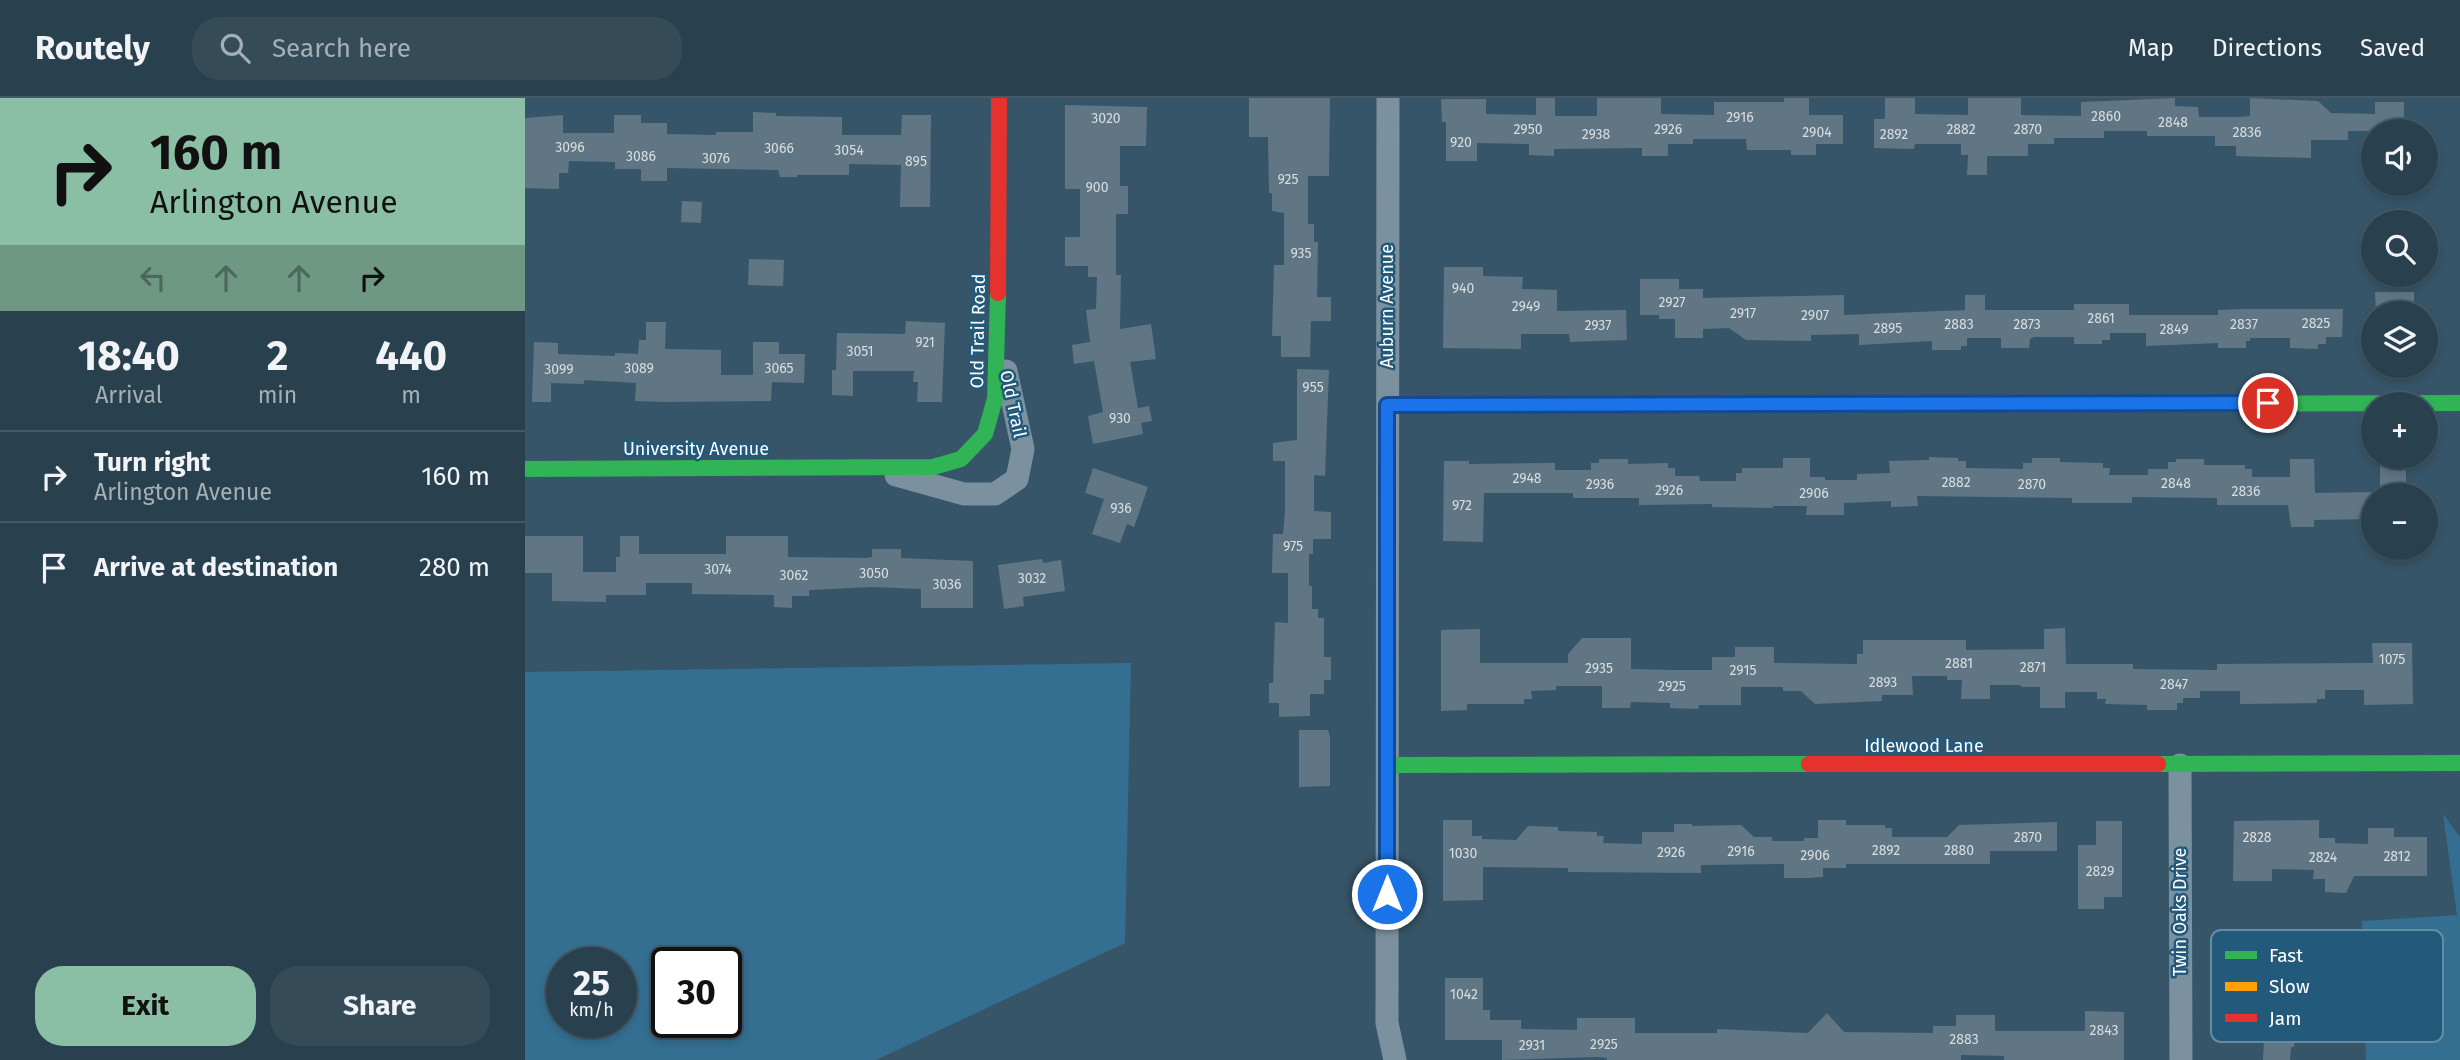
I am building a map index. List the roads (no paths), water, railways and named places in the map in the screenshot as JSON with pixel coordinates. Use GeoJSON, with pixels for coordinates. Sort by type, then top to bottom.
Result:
{"type":"FeatureCollection","features":[{"type":"Feature","properties":{"kind":"street","name":"Old Trail Road"},"geometry":{"type":"LineString","coordinates":[[866,467],[933,467],[961,458],[985,434],[995,399],[998,337],[999,98]]}},
{"type":"Feature","properties":{"kind":"street","name":"Auburn Avenue"},"geometry":{"type":"LineString","coordinates":[[1388,98],[1387,1023],[1395,1060]]}},
{"type":"Feature","properties":{"kind":"street","name":"Old Trail"},"geometry":{"type":"LineString","coordinates":[[866,467],[964,494],[995,494],[1017,479],[1023,449],[998,337]]}},
{"type":"Feature","properties":{"kind":"street"},"geometry":{"type":"LineString","coordinates":[[1387,405],[2460,403]]}},
{"type":"Feature","properties":{"kind":"street","name":"University Avenue"},"geometry":{"type":"LineString","coordinates":[[525,469],[866,467]]}},
{"type":"Feature","properties":{"kind":"street","name":"Idlewood Lane"},"geometry":{"type":"LineString","coordinates":[[1387,765],[2460,763]]}},
{"type":"Feature","properties":{"kind":"street","name":"Twin Oaks Drive"},"geometry":{"type":"LineString","coordinates":[[2180,765],[2181,1060]]}}]}
